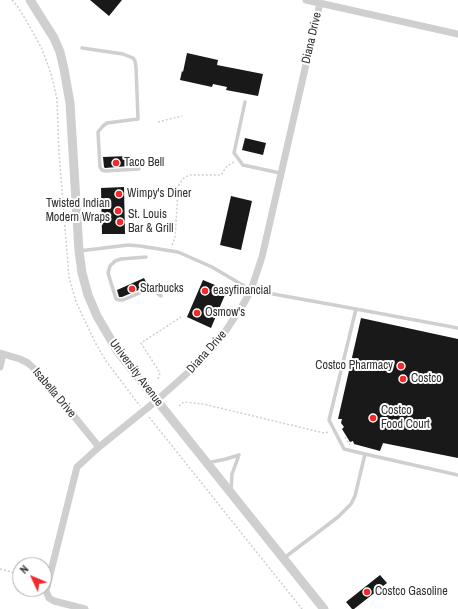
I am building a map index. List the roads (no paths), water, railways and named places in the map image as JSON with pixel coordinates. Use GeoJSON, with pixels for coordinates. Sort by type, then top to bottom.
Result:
{"type":"FeatureCollection","features":[{"type":"Feature","properties":{"kind":"street","name":"University Avenue"},"geometry":{"type":"LineString","coordinates":[[30,0],[54,38],[60,52],[64,68],[70,104],[82,273],[88,295],[97,316],[118,352],[324,609]]}},
{"type":"Feature","properties":{"kind":"street"},"geometry":{"type":"LineString","coordinates":[[306,0],[458,34]]}},
{"type":"Feature","properties":{"kind":"street","name":"Diana Drive"},"geometry":{"type":"LineString","coordinates":[[86,609],[54,601],[49,598],[46,591],[74,473],[80,463],[156,401],[202,360],[219,341],[251,290],[262,257],[320,3]]}},
{"type":"Feature","properties":{"kind":"street"},"geometry":{"type":"LineString","coordinates":[[0,367],[2,354]]}},
{"type":"Feature","properties":{"kind":"street","name":"Isabella Drive"},"geometry":{"type":"LineString","coordinates":[[2,354],[20,359],[28,363],[39,372],[99,447]]}},
{"type":"Feature","properties":{"kind":"lane"},"geometry":{"type":"LineString","coordinates":[[82,48],[123,54],[133,58],[136,66],[138,119],[107,123],[102,126],[98,132],[100,166],[102,170],[139,169]]}},
{"type":"Feature","properties":{"kind":"lane"},"geometry":{"type":"LineString","coordinates":[[245,102],[234,154],[243,165],[280,173]]}},
{"type":"Feature","properties":{"kind":"lane"},"geometry":{"type":"LineString","coordinates":[[80,251],[128,245],[170,251],[183,254],[212,267],[251,290],[458,328]]}},
{"type":"Feature","properties":{"kind":"lane"},"geometry":{"type":"LineString","coordinates":[[146,257],[121,259],[112,263],[108,273],[116,299],[121,301],[151,289],[161,296]]}},
{"type":"Feature","properties":{"kind":"lane"},"geometry":{"type":"LineString","coordinates":[[356,309],[329,420],[344,449],[458,475]]}},
{"type":"Feature","properties":{"kind":"lane"},"geometry":{"type":"LineString","coordinates":[[283,559],[338,517],[351,504],[355,496],[365,454]]}},
{"type":"Feature","properties":{"kind":"lane"},"geometry":{"type":"LineString","coordinates":[[206,463],[239,455],[232,476],[231,493]]}},
{"type":"Feature","properties":{"kind":"place","name":"Taco Bell"},"geometry":{"type":"Point","coordinates":[116,163]}},
{"type":"Feature","properties":{"kind":"place","name":"Wimpy's Diner"},"geometry":{"type":"Point","coordinates":[119,194]}},
{"type":"Feature","properties":{"kind":"place","name":"Twisted Indian Modern Wraps"},"geometry":{"type":"Point","coordinates":[118,211]}},
{"type":"Feature","properties":{"kind":"place","name":"St. Louis Bar & Grill"},"geometry":{"type":"Point","coordinates":[120,222]}},
{"type":"Feature","properties":{"kind":"place","name":"Starbucks"},"geometry":{"type":"Point","coordinates":[132,289]}},
{"type":"Feature","properties":{"kind":"place","name":"easyfinancial"},"geometry":{"type":"Point","coordinates":[205,291]}},
{"type":"Feature","properties":{"kind":"place","name":"Osmow's"},"geometry":{"type":"Point","coordinates":[197,313]}},
{"type":"Feature","properties":{"kind":"place","name":"Costco Pharmacy"},"geometry":{"type":"Point","coordinates":[401,366]}},
{"type":"Feature","properties":{"kind":"place","name":"Costco"},"geometry":{"type":"Point","coordinates":[403,379]}},
{"type":"Feature","properties":{"kind":"place","name":"Costco Food Court"},"geometry":{"type":"Point","coordinates":[373,418]}},
{"type":"Feature","properties":{"kind":"place","name":"Costco Gasoline"},"geometry":{"type":"Point","coordinates":[367,592]}}]}
